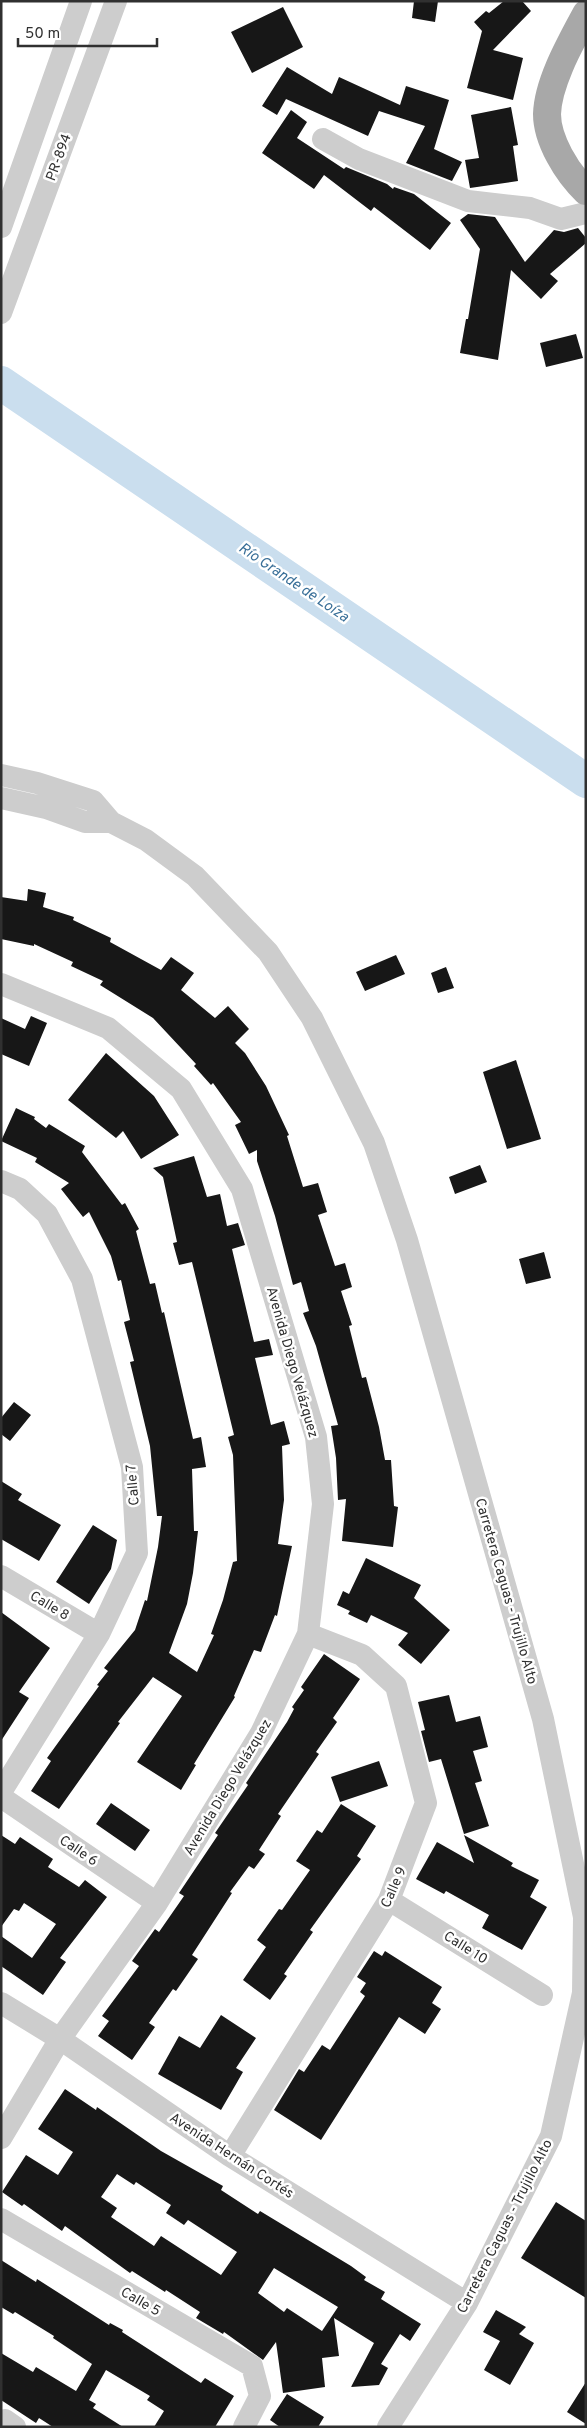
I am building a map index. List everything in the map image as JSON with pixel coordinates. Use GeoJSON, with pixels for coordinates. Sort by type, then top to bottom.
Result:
{"type":"FeatureCollection","features":[{"type":"Feature","properties":{"kind":"main road"},"geometry":{"type":"LineString","coordinates":[[586,14],[569,47],[551,93],[547,114],[550,130],[563,163],[575,181],[586,191]]}},
{"type":"Feature","properties":{"kind":"street"},"geometry":{"type":"LineString","coordinates":[[1,227],[81,1]]}},
{"type":"Feature","properties":{"kind":"street","name":"PR-894"},"geometry":{"type":"LineString","coordinates":[[1,312],[116,1]]}},
{"type":"Feature","properties":{"kind":"street"},"geometry":{"type":"LineString","coordinates":[[323,139],[359,159],[468,201],[530,208],[562,220],[586,213]]}},
{"type":"Feature","properties":{"kind":"street"},"geometry":{"type":"LineString","coordinates":[[1,763],[37,783]]}},
{"type":"Feature","properties":{"kind":"street","name":"Carretera Caguas - Trujillo Alto"},"geometry":{"type":"LineString","coordinates":[[1,775],[37,783],[93,801],[111,822],[146,840],[195,876],[268,952],[312,1018],[374,1143],[407,1240],[543,1719],[584,1917],[583,1993],[551,2136],[467,2304],[388,2427]]}},
{"type":"Feature","properties":{"kind":"street","name":"Carretera Caguas - Trujillo Alto"},"geometry":{"type":"LineString","coordinates":[[1,798],[46,808],[85,822],[111,822]]}},
{"type":"Feature","properties":{"kind":"street","name":"Avenida Diego Velázquez"},"geometry":{"type":"LineString","coordinates":[[1,984],[108,1028],[181,1088],[242,1189],[316,1437],[323,1504],[308,1634],[261,1733],[157,1903],[60,2039],[1,2138]]}},
{"type":"Feature","properties":{"kind":"street","name":"Calle 7"},"geometry":{"type":"LineString","coordinates":[[1,1181],[20,1189],[47,1214],[82,1279],[132,1467],[137,1553],[99,1634],[1,1792]]}},
{"type":"Feature","properties":{"kind":"street","name":"Calle 8"},"geometry":{"type":"LineString","coordinates":[[1,1576],[99,1634]]}},
{"type":"Feature","properties":{"kind":"street","name":"Calle 9"},"geometry":{"type":"LineString","coordinates":[[230,2156],[389,1900],[426,1804],[396,1686],[362,1654],[308,1634]]}},
{"type":"Feature","properties":{"kind":"street","name":"Calle 6"},"geometry":{"type":"LineString","coordinates":[[1,1797],[157,1903]]}},
{"type":"Feature","properties":{"kind":"street","name":"Calle 10"},"geometry":{"type":"LineString","coordinates":[[389,1900],[542,1995]]}},
{"type":"Feature","properties":{"kind":"street","name":"Avenida Hernán Cortés"},"geometry":{"type":"LineString","coordinates":[[1,2003],[60,2039],[230,2156],[467,2304]]}},
{"type":"Feature","properties":{"kind":"street","name":"Calle 5"},"geometry":{"type":"LineString","coordinates":[[1,2219],[252,2366],[259,2395],[244,2427]]}},
{"type":"Feature","properties":{"kind":"building"},"geometry":{"type":"Polygon","coordinates":[[[414,1],[438,1],[435,22],[412,18],[414,1]]]}},
{"type":"Feature","properties":{"kind":"building"},"geometry":{"type":"Polygon","coordinates":[[[504,1],[522,1],[531,11],[493,50],[523,58],[513,100],[467,88],[482,31],[474,22],[486,11],[489,13],[504,1]]]}},
{"type":"Feature","properties":{"kind":"building"},"geometry":{"type":"Polygon","coordinates":[[[283,7],[303,47],[252,73],[231,32],[283,7]]]}},
{"type":"Feature","properties":{"kind":"building"},"geometry":{"type":"Polygon","coordinates":[[[287,67],[332,94],[339,77],[400,105],[406,86],[449,100],[434,149],[462,162],[452,181],[406,163],[425,126],[379,111],[368,136],[286,99],[277,115],[262,106],[287,67]]]}},
{"type":"Feature","properties":{"kind":"building"},"geometry":{"type":"Polygon","coordinates":[[[511,107],[518,145],[513,146],[518,181],[470,188],[465,160],[479,158],[471,115],[511,107]]]}},
{"type":"Feature","properties":{"kind":"building"},"geometry":{"type":"Polygon","coordinates":[[[291,110],[307,122],[297,138],[344,169],[346,167],[387,184],[393,189],[394,187],[414,194],[451,223],[430,250],[374,207],[371,211],[324,175],[314,189],[262,153],[291,110]]]}},
{"type":"Feature","properties":{"kind":"building"},"geometry":{"type":"Polygon","coordinates":[[[468,214],[495,217],[525,262],[554,230],[564,232],[578,228],[586,238],[586,243],[550,274],[558,281],[541,299],[511,270],[498,360],[460,353],[480,249],[460,220],[468,214]]]}},
{"type":"Feature","properties":{"kind":"building"},"geometry":{"type":"Polygon","coordinates":[[[576,334],[583,358],[546,367],[540,343],[576,334]]]}},
{"type":"Feature","properties":{"kind":"building"},"geometry":{"type":"Polygon","coordinates":[[[28,889],[46,893],[43,907],[74,917],[73,920],[111,938],[110,942],[161,970],[171,957],[194,973],[181,990],[215,1018],[228,1006],[249,1029],[235,1043],[245,1053],[266,1086],[289,1135],[287,1136],[303,1187],[318,1183],[327,1212],[318,1215],[335,1266],[345,1263],[352,1287],[341,1291],[352,1325],[349,1326],[362,1378],[366,1377],[379,1427],[385,1460],[391,1460],[394,1506],[398,1507],[393,1547],[342,1541],[346,1499],[338,1500],[336,1458],[331,1426],[338,1425],[316,1346],[303,1313],[309,1311],[301,1282],[293,1285],[275,1216],[257,1161],[257,1150],[249,1154],[235,1125],[241,1122],[213,1083],[211,1085],[194,1066],[196,1064],[153,1018],[100,985],[103,981],[71,966],[73,962],[34,944],[34,946],[1,939],[1,897],[27,901],[28,889]]]}},
{"type":"Feature","properties":{"kind":"building"},"geometry":{"type":"Polygon","coordinates":[[[396,955],[405,974],[365,991],[356,972],[396,955]]]}},
{"type":"Feature","properties":{"kind":"building"},"geometry":{"type":"Polygon","coordinates":[[[446,967],[454,988],[438,993],[431,973],[446,967]]]}},
{"type":"Feature","properties":{"kind":"building"},"geometry":{"type":"Polygon","coordinates":[[[31,1016],[47,1023],[29,1066],[1,1054],[1,1018],[25,1029],[31,1016]]]}},
{"type":"Feature","properties":{"kind":"building"},"geometry":{"type":"Polygon","coordinates":[[[106,1053],[154,1096],[179,1135],[141,1159],[123,1131],[116,1138],[68,1100],[106,1053]]]}},
{"type":"Feature","properties":{"kind":"building"},"geometry":{"type":"Polygon","coordinates":[[[516,1060],[541,1139],[507,1149],[483,1072],[516,1060]]]}},
{"type":"Feature","properties":{"kind":"building"},"geometry":{"type":"Polygon","coordinates":[[[16,1108],[35,1117],[34,1119],[46,1128],[49,1124],[85,1146],[82,1152],[122,1205],[125,1203],[139,1229],[136,1231],[150,1284],[155,1283],[162,1313],[164,1312],[193,1439],[201,1437],[206,1467],[192,1469],[194,1531],[198,1531],[193,1573],[187,1604],[169,1653],[197,1672],[214,1635],[211,1634],[223,1600],[233,1562],[237,1561],[233,1455],[228,1437],[234,1435],[192,1262],[179,1265],[173,1243],[177,1242],[163,1177],[153,1168],[194,1156],[207,1197],[220,1194],[227,1226],[238,1223],[245,1245],[232,1249],[254,1342],[269,1339],[273,1355],[255,1358],[271,1425],[284,1421],[290,1444],[282,1446],[284,1500],[278,1544],[292,1546],[277,1616],[275,1615],[261,1652],[254,1650],[235,1697],[194,1764],[196,1765],[181,1790],[137,1762],[182,1696],[153,1677],[118,1722],[120,1723],[59,1809],[31,1791],[51,1761],[47,1758],[108,1671],[104,1668],[135,1630],[145,1600],[147,1601],[162,1516],[157,1516],[150,1446],[130,1362],[134,1361],[124,1322],[130,1320],[121,1280],[118,1281],[111,1256],[89,1212],[83,1217],[61,1189],[69,1183],[35,1162],[37,1158],[1,1141],[16,1108]]]}},
{"type":"Feature","properties":{"kind":"building"},"geometry":{"type":"Polygon","coordinates":[[[480,1165],[487,1182],[455,1194],[449,1177],[480,1165]]]}},
{"type":"Feature","properties":{"kind":"building"},"geometry":{"type":"Polygon","coordinates":[[[544,1252],[551,1278],[526,1284],[519,1259],[544,1252]]]}},
{"type":"Feature","properties":{"kind":"building"},"geometry":{"type":"Polygon","coordinates":[[[14,1402],[31,1415],[10,1441],[1,1434],[1,1418],[14,1402]]]}},
{"type":"Feature","properties":{"kind":"building"},"geometry":{"type":"Polygon","coordinates":[[[1,1481],[22,1494],[18,1500],[61,1525],[39,1561],[1,1539],[1,1481]]]}},
{"type":"Feature","properties":{"kind":"building"},"geometry":{"type":"Polygon","coordinates":[[[93,1525],[117,1540],[111,1569],[89,1604],[56,1582],[93,1525]]]}},
{"type":"Feature","properties":{"kind":"building"},"geometry":{"type":"Polygon","coordinates":[[[366,1558],[421,1585],[414,1598],[450,1630],[421,1664],[398,1645],[408,1633],[371,1615],[367,1623],[348,1614],[350,1611],[337,1605],[343,1591],[349,1594],[366,1558]]]}},
{"type":"Feature","properties":{"kind":"building"},"geometry":{"type":"Polygon","coordinates":[[[1,1612],[50,1648],[19,1692],[29,1698],[1,1741],[1,1612]]]}},
{"type":"Feature","properties":{"kind":"building"},"geometry":{"type":"Polygon","coordinates":[[[324,1654],[360,1679],[333,1718],[337,1722],[316,1752],[319,1754],[278,1814],[281,1816],[259,1850],[265,1854],[254,1869],[249,1866],[230,1892],[232,1893],[192,1955],[198,1959],[176,1991],[173,1989],[149,2023],[155,2027],[132,2060],[98,2036],[109,2021],[102,2016],[139,1966],[132,1961],[155,1929],[159,1932],[184,1896],[179,1893],[218,1835],[215,1833],[248,1785],[246,1783],[287,1722],[294,1709],[292,1707],[304,1690],[301,1687],[324,1654]]]}},
{"type":"Feature","properties":{"kind":"building"},"geometry":{"type":"Polygon","coordinates":[[[449,1695],[456,1722],[480,1716],[488,1747],[473,1751],[482,1781],[475,1783],[489,1826],[464,1834],[441,1759],[429,1762],[421,1731],[425,1730],[418,1702],[449,1695]]]}},
{"type":"Feature","properties":{"kind":"building"},"geometry":{"type":"Polygon","coordinates":[[[379,1761],[388,1786],[340,1802],[331,1777],[379,1761]]]}},
{"type":"Feature","properties":{"kind":"building"},"geometry":{"type":"Polygon","coordinates":[[[111,1803],[150,1830],[135,1851],[96,1824],[111,1803]]]}},
{"type":"Feature","properties":{"kind":"building"},"geometry":{"type":"Polygon","coordinates":[[[341,1804],[376,1826],[357,1856],[361,1859],[310,1930],[313,1932],[284,1974],[287,1976],[270,2000],[243,1980],[266,1947],[257,1940],[279,1909],[282,1910],[310,1870],[296,1861],[317,1830],[322,1833],[341,1804]]]}},
{"type":"Feature","properties":{"kind":"building"},"geometry":{"type":"Polygon","coordinates":[[[1,1835],[15,1844],[20,1837],[53,1859],[48,1867],[79,1887],[85,1880],[107,1897],[60,1958],[66,1962],[43,1995],[1,1966],[1,1936],[32,1958],[56,1924],[24,1903],[19,1911],[14,1909],[1,1927],[1,1835]]]}},
{"type":"Feature","properties":{"kind":"building"},"geometry":{"type":"Polygon","coordinates":[[[464,1835],[513,1863],[511,1866],[539,1880],[530,1897],[547,1907],[522,1950],[482,1928],[489,1915],[446,1891],[444,1894],[416,1879],[437,1842],[474,1863],[464,1835]]]}},
{"type":"Feature","properties":{"kind":"building"},"geometry":{"type":"Polygon","coordinates":[[[374,1951],[382,1956],[385,1951],[442,1987],[432,2003],[441,2009],[425,2034],[399,2017],[321,2140],[274,2110],[299,2069],[304,2072],[322,2045],[330,2050],[365,1996],[360,1992],[366,1983],[357,1977],[374,1951]]]}},
{"type":"Feature","properties":{"kind":"building"},"geometry":{"type":"Polygon","coordinates":[[[221,2015],[256,2038],[236,2068],[243,2072],[221,2110],[158,2074],[179,2036],[200,2048],[221,2015]]]}},
{"type":"Feature","properties":{"kind":"building"},"geometry":{"type":"Polygon","coordinates":[[[65,2089],[96,2110],[97,2107],[161,2151],[223,2186],[221,2190],[258,2214],[260,2211],[351,2266],[366,2277],[364,2280],[385,2292],[381,2299],[421,2324],[410,2341],[400,2334],[381,2364],[388,2368],[379,2385],[351,2387],[374,2343],[334,2318],[339,2356],[322,2358],[325,2387],[283,2393],[276,2342],[263,2360],[224,2332],[223,2334],[196,2318],[200,2312],[166,2290],[165,2292],[132,2271],[130,2273],[65,2226],[62,2231],[24,2204],[22,2206],[2,2192],[26,2155],[58,2175],[73,2152],[38,2129],[65,2089]],[[117,2174],[101,2197],[117,2208],[111,2217],[154,2246],[161,2236],[221,2275],[237,2252],[188,2220],[184,2225],[166,2213],[171,2205],[136,2182],[134,2185],[117,2174]],[[274,2268],[258,2293],[284,2312],[287,2308],[322,2331],[338,2307],[274,2268]]]}},
{"type":"Feature","properties":{"kind":"building"},"geometry":{"type":"Polygon","coordinates":[[[556,2202],[586,2221],[586,2298],[521,2258],[556,2202]]]}},
{"type":"Feature","properties":{"kind":"building"},"geometry":{"type":"Polygon","coordinates":[[[1,2260],[36,2282],[37,2279],[109,2325],[110,2323],[123,2330],[122,2332],[201,2383],[205,2378],[234,2396],[215,2427],[154,2427],[164,2411],[147,2400],[150,2396],[106,2370],[89,2400],[96,2404],[93,2408],[123,2427],[53,2427],[39,2418],[36,2423],[1,2400],[1,2353],[33,2372],[36,2367],[76,2391],[92,2364],[53,2338],[54,2336],[15,2312],[13,2314],[1,2307],[1,2260]]]}},
{"type":"Feature","properties":{"kind":"building"},"geometry":{"type":"Polygon","coordinates":[[[496,2310],[526,2327],[519,2334],[534,2343],[510,2385],[484,2370],[500,2341],[483,2332],[496,2310]]]}},
{"type":"Feature","properties":{"kind":"building"},"geometry":{"type":"Polygon","coordinates":[[[586,2382],[586,2424],[567,2412],[586,2382]]]}},
{"type":"Feature","properties":{"kind":"building"},"geometry":{"type":"Polygon","coordinates":[[[287,2394],[324,2417],[318,2427],[280,2427],[270,2420],[287,2394]]]}},
{"type":"Feature","properties":{"kind":"waterway","name":"Río Grande de Loíza"},"geometry":{"type":"LineString","coordinates":[[1,383],[586,781]]}}]}
